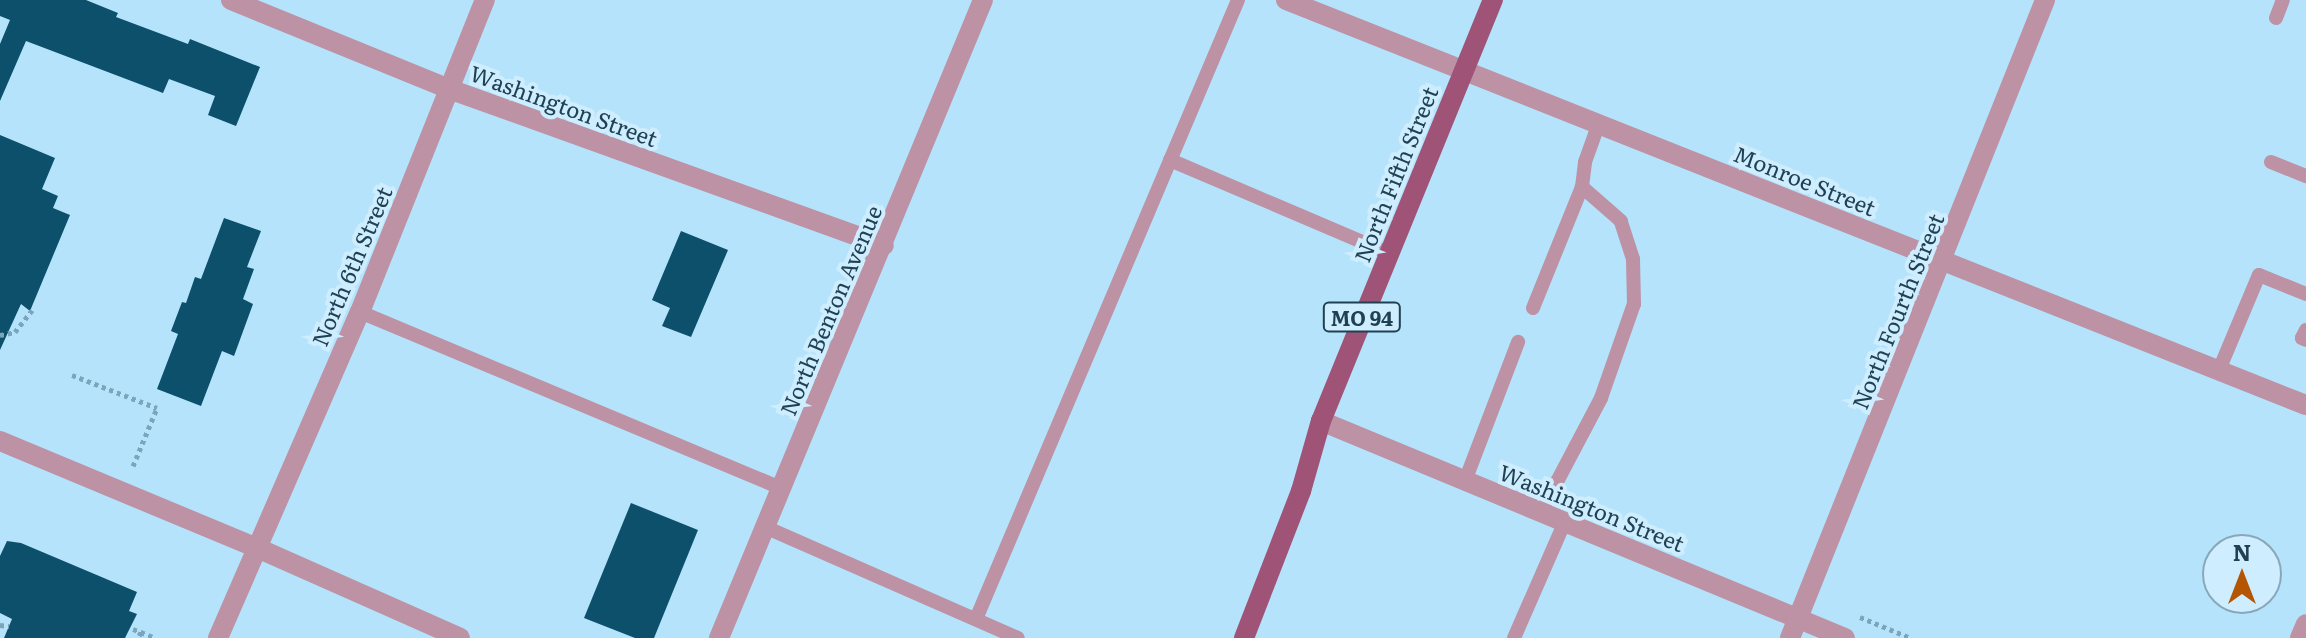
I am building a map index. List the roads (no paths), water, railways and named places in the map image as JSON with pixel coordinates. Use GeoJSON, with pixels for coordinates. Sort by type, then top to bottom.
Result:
{"type":"FeatureCollection","features":[{"type":"Feature","properties":{"kind":"main road","name":"North Fifth Street"},"geometry":{"type":"LineString","coordinates":[[1244,638],[1301,491],[1321,421],[1493,0]]}},
{"type":"Feature","properties":{"kind":"street","name":"Washington Street"},"geometry":{"type":"LineString","coordinates":[[231,0],[449,89],[884,246]]}},
{"type":"Feature","properties":{"kind":"street","name":"North 6th Street"},"geometry":{"type":"LineString","coordinates":[[218,638],[255,547],[360,312],[485,0]]}},
{"type":"Feature","properties":{"kind":"street","name":"North Benton Avenue"},"geometry":{"type":"LineString","coordinates":[[719,638],[884,246],[983,0]]}},
{"type":"Feature","properties":{"kind":"street","name":"Monroe Street"},"geometry":{"type":"LineString","coordinates":[[1286,0],[2306,405]]}},
{"type":"Feature","properties":{"kind":"street","name":"North Fourth Street"},"geometry":{"type":"LineString","coordinates":[[1794,628],[2045,0]]}},
{"type":"Feature","properties":{"kind":"street","name":"Washington Street"},"geometry":{"type":"LineString","coordinates":[[1321,421],[1565,521],[1794,628],[1845,638]]}},
{"type":"Feature","properties":{"kind":"street"},"geometry":{"type":"LineString","coordinates":[[0,441],[255,547],[460,638]]}},
{"type":"Feature","properties":{"kind":"street"},"geometry":{"type":"LineString","coordinates":[[2300,638],[2306,624]]}},
{"type":"Feature","properties":{"kind":"lane"},"geometry":{"type":"LineString","coordinates":[[976,619],[1238,0]]}},
{"type":"Feature","properties":{"kind":"lane"},"geometry":{"type":"LineString","coordinates":[[2276,18],[2283,0]]}},
{"type":"Feature","properties":{"kind":"lane"},"geometry":{"type":"LineString","coordinates":[[1533,308],[1582,187],[1585,162],[1599,123]]}},
{"type":"Feature","properties":{"kind":"lane"},"geometry":{"type":"LineString","coordinates":[[1170,160],[1388,253]]}},
{"type":"Feature","properties":{"kind":"lane"},"geometry":{"type":"LineString","coordinates":[[2271,162],[2306,176]]}},
{"type":"Feature","properties":{"kind":"lane"},"geometry":{"type":"LineString","coordinates":[[1541,512],[1601,398],[1634,304],[1633,259],[1621,221],[1582,187]]}},
{"type":"Feature","properties":{"kind":"lane"},"geometry":{"type":"LineString","coordinates":[[2219,370],[2259,275],[2306,294]]}},
{"type":"Feature","properties":{"kind":"lane"},"geometry":{"type":"LineString","coordinates":[[360,312],[781,488]]}},
{"type":"Feature","properties":{"kind":"lane"},"geometry":{"type":"LineString","coordinates":[[2306,330],[2302,338],[2306,340]]}},
{"type":"Feature","properties":{"kind":"lane"},"geometry":{"type":"LineString","coordinates":[[1465,481],[1518,342]]}},
{"type":"Feature","properties":{"kind":"lane"},"geometry":{"type":"LineString","coordinates":[[1514,638],[1565,521]]}},
{"type":"Feature","properties":{"kind":"lane"},"geometry":{"type":"LineString","coordinates":[[765,527],[1018,638]]}}]}
